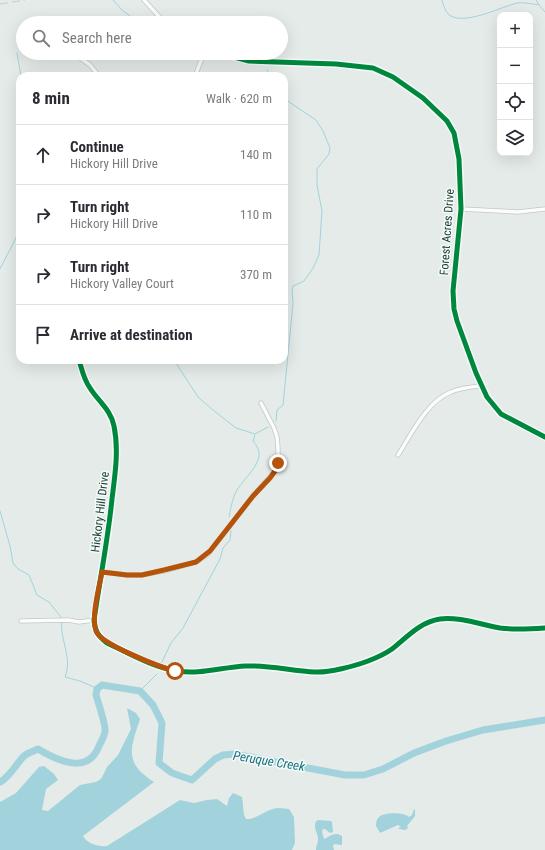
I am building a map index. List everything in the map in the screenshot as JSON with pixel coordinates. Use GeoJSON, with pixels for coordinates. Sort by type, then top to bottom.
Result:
{"type":"FeatureCollection","features":[{"type":"Feature","properties":{"kind":"street"},"geometry":{"type":"LineString","coordinates":[[144,0],[159,16]]}},
{"type":"Feature","properties":{"kind":"street"},"geometry":{"type":"LineString","coordinates":[[83,60],[96,72]]}},
{"type":"Feature","properties":{"kind":"street"},"geometry":{"type":"LineString","coordinates":[[197,72],[201,60]]}},
{"type":"Feature","properties":{"kind":"street","name":"Forest Acres Drive"},"geometry":{"type":"LineString","coordinates":[[249,60],[342,64],[373,68],[394,77],[423,98],[447,121],[454,133],[459,159],[461,209],[453,277],[454,309],[457,320],[481,386],[496,410],[545,437]]}},
{"type":"Feature","properties":{"kind":"street"},"geometry":{"type":"LineString","coordinates":[[461,209],[518,212],[545,209]]}},
{"type":"Feature","properties":{"kind":"street","name":"Hickory Hill Drive"},"geometry":{"type":"LineString","coordinates":[[80,364],[89,388],[110,414],[114,425],[116,439],[114,484],[94,620],[96,632],[99,637],[107,643],[167,669],[184,672],[195,673],[245,666],[316,672],[328,671],[366,662],[379,657],[391,650],[419,627],[429,622],[442,619],[452,619],[502,628],[545,628]]}},
{"type":"Feature","properties":{"kind":"street"},"geometry":{"type":"LineString","coordinates":[[398,455],[421,419],[439,399],[449,392],[462,388],[481,386]]}},
{"type":"Feature","properties":{"kind":"street"},"geometry":{"type":"LineString","coordinates":[[102,572],[142,575],[196,562],[208,554],[253,496],[270,478],[278,463],[277,437],[261,403]]}},
{"type":"Feature","properties":{"kind":"street"},"geometry":{"type":"LineString","coordinates":[[21,621],[68,620],[80,622],[94,620]]}},
{"type":"Feature","properties":{"kind":"water"},"geometry":{"type":"Polygon","coordinates":[[[127,708],[136,713],[140,719],[132,747],[134,762],[144,775],[154,782],[83,836],[87,841],[100,846],[107,846],[180,800],[194,803],[217,799],[227,806],[229,798],[233,793],[242,797],[246,819],[254,818],[270,810],[279,808],[289,809],[294,817],[295,843],[292,850],[0,850],[0,802],[16,793],[39,767],[44,766],[54,774],[58,780],[46,789],[42,810],[48,811],[80,785],[96,782],[101,779],[107,767],[118,755],[131,729],[127,708]]]}},
{"type":"Feature","properties":{"kind":"water"},"geometry":{"type":"Polygon","coordinates":[[[414,809],[415,816],[407,826],[408,828],[405,830],[399,829],[398,828],[401,827],[398,825],[380,833],[376,826],[377,819],[382,815],[399,813],[409,817],[412,815],[414,809]]]}},
{"type":"Feature","properties":{"kind":"water"},"geometry":{"type":"Polygon","coordinates":[[[316,821],[332,822],[333,832],[330,833],[323,829],[322,832],[324,839],[333,834],[337,834],[342,836],[342,845],[334,844],[334,850],[316,850],[318,839],[315,824],[316,821]]]}},
{"type":"Feature","properties":{"kind":"waterway"},"geometry":{"type":"LineString","coordinates":[[113,0],[130,16]]}},
{"type":"Feature","properties":{"kind":"waterway"},"geometry":{"type":"LineString","coordinates":[[442,0],[448,14],[454,17],[462,18],[482,15],[517,3],[539,5]]}},
{"type":"Feature","properties":{"kind":"waterway"},"geometry":{"type":"LineString","coordinates":[[536,0],[545,12]]}},
{"type":"Feature","properties":{"kind":"waterway"},"geometry":{"type":"LineString","coordinates":[[18,60],[20,72]]}},
{"type":"Feature","properties":{"kind":"waterway"},"geometry":{"type":"LineString","coordinates":[[288,101],[316,120],[323,131],[330,148],[329,154],[317,169],[317,185],[322,211],[319,255],[313,268],[304,281],[293,286],[293,303],[288,354]]}},
{"type":"Feature","properties":{"kind":"waterway"},"geometry":{"type":"LineString","coordinates":[[0,269],[16,238]]}},
{"type":"Feature","properties":{"kind":"waterway"},"geometry":{"type":"LineString","coordinates":[[177,364],[198,397],[236,428],[255,434],[268,427]]}},
{"type":"Feature","properties":{"kind":"waterway"},"geometry":{"type":"LineString","coordinates":[[276,421],[277,410],[283,405],[287,364]]}},
{"type":"Feature","properties":{"kind":"waterway"},"geometry":{"type":"LineString","coordinates":[[229,517],[237,490],[252,471],[258,460],[258,449],[253,441],[255,435]]}},
{"type":"Feature","properties":{"kind":"waterway"},"geometry":{"type":"LineString","coordinates":[[0,511],[10,546],[13,563],[18,569],[29,575],[37,595],[49,602],[61,617]]}},
{"type":"Feature","properties":{"kind":"waterway"},"geometry":{"type":"LineString","coordinates":[[162,662],[171,643],[183,628],[220,559],[223,548],[230,540],[231,531]]}},
{"type":"Feature","properties":{"kind":"waterway"},"geometry":{"type":"LineString","coordinates":[[62,621],[62,635],[67,655],[67,670],[65,677],[80,681],[96,688],[102,685]]}},
{"type":"Feature","properties":{"kind":"waterway"},"geometry":{"type":"LineString","coordinates":[[140,691],[157,674]]}},
{"type":"Feature","properties":{"kind":"waterway","name":"Peruque Creek"},"geometry":{"type":"LineString","coordinates":[[0,782],[10,774],[24,756],[38,749],[54,758],[72,763],[80,763],[88,760],[94,755],[105,733],[102,713],[96,695],[97,689],[102,685],[140,691],[153,705],[162,723],[159,763],[172,773],[192,780],[215,759],[223,755],[234,754],[345,775],[364,775],[383,769],[414,753],[446,741],[483,730],[545,720]]}},
{"type":"Feature","properties":{"kind":"railway"},"geometry":{"type":"LineString","coordinates":[[0,4],[25,0]]}},
{"type":"Feature","properties":{"kind":"cycle path"},"geometry":{"type":"LineString","coordinates":[[245,60],[336,64],[373,68],[393,77],[423,98],[447,121],[454,133],[459,159],[461,209],[453,291],[454,309],[457,321],[476,373],[487,397],[501,414],[545,437]]}},
{"type":"Feature","properties":{"kind":"cycle path"},"geometry":{"type":"LineString","coordinates":[[80,364],[88,385],[110,415],[114,426],[116,444],[114,481],[94,620],[98,633],[107,643],[150,663],[177,671],[194,672],[255,666],[320,672],[349,667],[377,657],[392,649],[426,623],[440,619],[446,618],[462,620],[505,629],[545,628]]}},
{"type":"Feature","properties":{"kind":"route"},"geometry":{"type":"LineString","coordinates":[[175,671],[107,643],[99,637],[96,632],[94,620],[102,572],[142,575],[196,562],[208,554],[253,496],[270,478],[278,463]]}}]}
